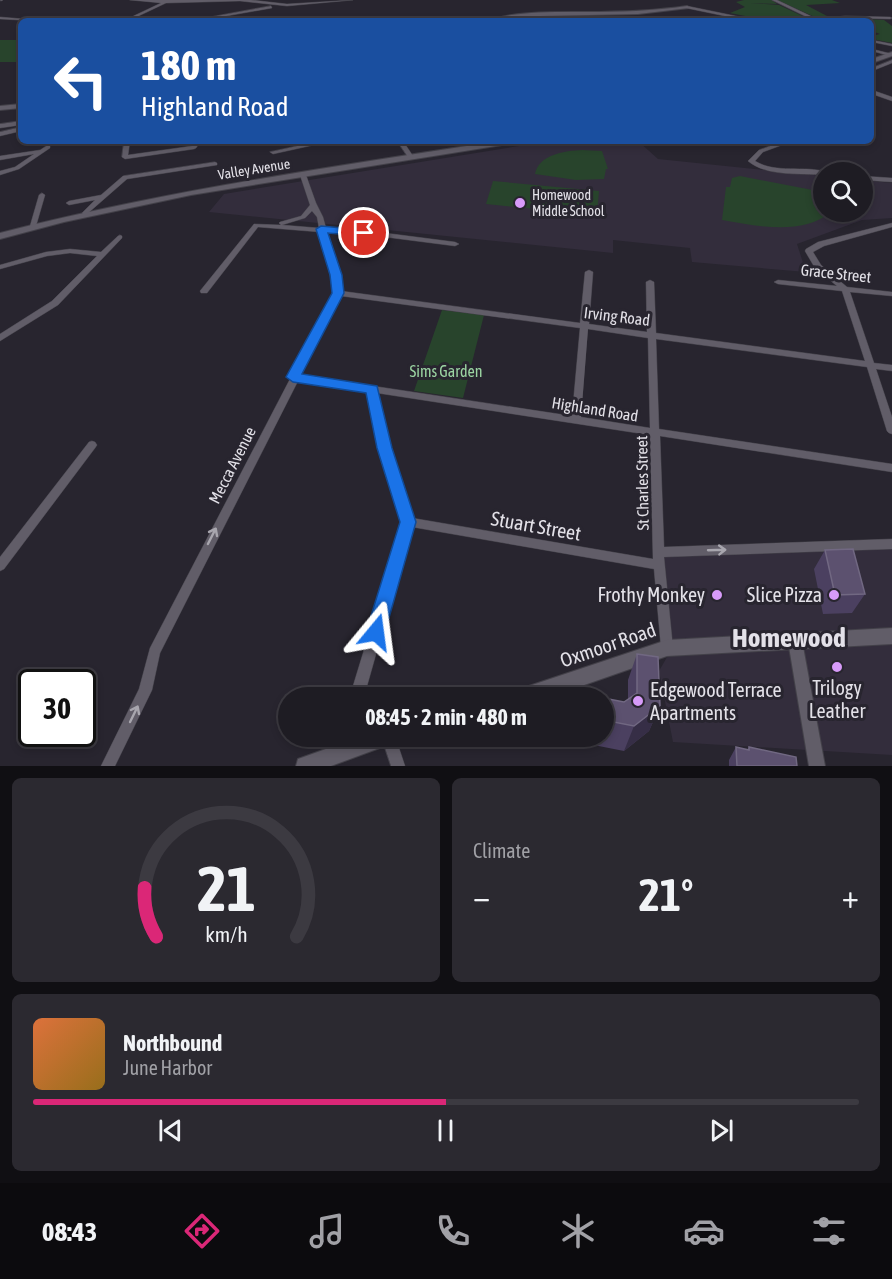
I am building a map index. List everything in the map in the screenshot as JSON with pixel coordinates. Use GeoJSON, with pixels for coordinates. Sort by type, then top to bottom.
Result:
{"type":"FeatureCollection","features":[{"type":"Feature","properties":{"kind":"main road"},"geometry":{"type":"LineString","coordinates":[[874,61],[891,57]]}},
{"type":"Feature","properties":{"kind":"main road","name":"Valley Avenue"},"geometry":{"type":"LineString","coordinates":[[0,236],[85,213],[410,156],[493,144]]}},
{"type":"Feature","properties":{"kind":"main road","name":"Oxmoor Road"},"geometry":{"type":"LineString","coordinates":[[552,687],[667,648],[892,636]]}},
{"type":"Feature","properties":{"kind":"main road"},"geometry":{"type":"LineString","coordinates":[[305,766],[360,747]]}},
{"type":"Feature","properties":{"kind":"street"},"geometry":{"type":"LineString","coordinates":[[132,0],[172,2],[240,0],[287,5]]}},
{"type":"Feature","properties":{"kind":"street"},"geometry":{"type":"LineString","coordinates":[[132,18],[178,0]]}},
{"type":"Feature","properties":{"kind":"street"},"geometry":{"type":"LineString","coordinates":[[209,18],[287,5],[351,0]]}},
{"type":"Feature","properties":{"kind":"street"},"geometry":{"type":"LineString","coordinates":[[774,0],[813,18]]}},
{"type":"Feature","properties":{"kind":"street"},"geometry":{"type":"LineString","coordinates":[[510,18],[536,14],[650,11],[687,7],[693,5],[694,1]]}},
{"type":"Feature","properties":{"kind":"street"},"geometry":{"type":"LineString","coordinates":[[687,7],[740,18]]}},
{"type":"Feature","properties":{"kind":"street"},"geometry":{"type":"LineString","coordinates":[[0,18],[18,20]]}},
{"type":"Feature","properties":{"kind":"street"},"geometry":{"type":"LineString","coordinates":[[836,18],[890,18]]}},
{"type":"Feature","properties":{"kind":"street"},"geometry":{"type":"LineString","coordinates":[[874,41],[892,45]]}},
{"type":"Feature","properties":{"kind":"street"},"geometry":{"type":"LineString","coordinates":[[874,51],[891,57]]}},
{"type":"Feature","properties":{"kind":"street"},"geometry":{"type":"LineString","coordinates":[[874,69],[891,57]]}},
{"type":"Feature","properties":{"kind":"street"},"geometry":{"type":"LineString","coordinates":[[874,93],[892,99]]}},
{"type":"Feature","properties":{"kind":"street"},"geometry":{"type":"LineString","coordinates":[[0,108],[18,106]]}},
{"type":"Feature","properties":{"kind":"street"},"geometry":{"type":"LineString","coordinates":[[0,126],[18,123]]}},
{"type":"Feature","properties":{"kind":"street"},"geometry":{"type":"LineString","coordinates":[[0,134],[18,130]]}},
{"type":"Feature","properties":{"kind":"street"},"geometry":{"type":"LineString","coordinates":[[125,177],[127,144]]}},
{"type":"Feature","properties":{"kind":"street"},"geometry":{"type":"LineString","coordinates":[[125,157],[194,147],[196,144]]}},
{"type":"Feature","properties":{"kind":"street"},"geometry":{"type":"LineString","coordinates":[[273,152],[314,144]]}},
{"type":"Feature","properties":{"kind":"street"},"geometry":{"type":"LineString","coordinates":[[402,144],[410,156]]}},
{"type":"Feature","properties":{"kind":"street"},"geometry":{"type":"LineString","coordinates":[[781,144],[761,151],[751,161],[755,165],[813,172]]}},
{"type":"Feature","properties":{"kind":"street"},"geometry":{"type":"LineString","coordinates":[[0,173],[17,168],[48,147]]}},
{"type":"Feature","properties":{"kind":"street"},"geometry":{"type":"LineString","coordinates":[[0,158],[41,151]]}},
{"type":"Feature","properties":{"kind":"street"},"geometry":{"type":"LineString","coordinates":[[85,213],[125,177],[215,164]]}},
{"type":"Feature","properties":{"kind":"street"},"geometry":{"type":"LineString","coordinates":[[303,175],[336,275],[338,293]]}},
{"type":"Feature","properties":{"kind":"street"},"geometry":{"type":"LineString","coordinates":[[873,179],[892,180]]}},
{"type":"Feature","properties":{"kind":"street"},"geometry":{"type":"LineString","coordinates":[[33,226],[42,195]]}},
{"type":"Feature","properties":{"kind":"street"},"geometry":{"type":"LineString","coordinates":[[69,203],[103,197]]}},
{"type":"Feature","properties":{"kind":"street"},"geometry":{"type":"LineString","coordinates":[[274,225],[299,219],[306,215],[313,206]]}},
{"type":"Feature","properties":{"kind":"street"},"geometry":{"type":"LineString","coordinates":[[204,291],[253,227],[321,225],[455,244]]}},
{"type":"Feature","properties":{"kind":"street"},"geometry":{"type":"LineString","coordinates":[[892,225],[821,244],[809,251],[818,266],[845,289],[892,431]]}},
{"type":"Feature","properties":{"kind":"street"},"geometry":{"type":"LineString","coordinates":[[0,338],[55,303],[120,237]]}},
{"type":"Feature","properties":{"kind":"street"},"geometry":{"type":"LineString","coordinates":[[0,267],[54,253],[70,251],[102,254]]}},
{"type":"Feature","properties":{"kind":"street"},"geometry":{"type":"LineString","coordinates":[[576,421],[589,272]]}},
{"type":"Feature","properties":{"kind":"street","name":"St Charles Street"},"geometry":{"type":"LineString","coordinates":[[650,282],[659,565],[667,648]]}},
{"type":"Feature","properties":{"kind":"street","name":"Grace Street"},"geometry":{"type":"LineString","coordinates":[[778,282],[892,294]]}},
{"type":"Feature","properties":{"kind":"street","name":"Irving Road"},"geometry":{"type":"LineString","coordinates":[[338,293],[892,368]]}},
{"type":"Feature","properties":{"kind":"street","name":"Mecca Avenue"},"geometry":{"type":"LineString","coordinates":[[108,766],[145,690],[154,652],[338,293]]}},
{"type":"Feature","properties":{"kind":"street","name":"Highland Road"},"geometry":{"type":"LineString","coordinates":[[293,377],[892,468]]}},
{"type":"Feature","properties":{"kind":"street"},"geometry":{"type":"LineString","coordinates":[[360,687],[408,522],[385,448],[372,390]]}},
{"type":"Feature","properties":{"kind":"street"},"geometry":{"type":"LineString","coordinates":[[0,566],[92,445]]}},
{"type":"Feature","properties":{"kind":"street","name":"Stuart Street"},"geometry":{"type":"LineString","coordinates":[[408,522],[659,565]]}},
{"type":"Feature","properties":{"kind":"street"},"geometry":{"type":"LineString","coordinates":[[659,552],[892,544]]}},
{"type":"Feature","properties":{"kind":"street"},"geometry":{"type":"LineString","coordinates":[[795,641],[817,766]]}},
{"type":"Feature","properties":{"kind":"street"},"geometry":{"type":"LineString","coordinates":[[392,747],[398,766]]}},
{"type":"Feature","properties":{"kind":"shaded area","name":"Homewood Middle School"},"geometry":{"type":"Polygon","coordinates":[[[532,144],[641,144],[658,159],[813,175],[813,222],[857,222],[797,244],[806,272],[692,262],[690,248],[613,240],[613,253],[209,212],[224,194],[532,144]]]}},
{"type":"Feature","properties":{"kind":"shaded area","name":"Homewood Middle School"},"geometry":{"type":"Polygon","coordinates":[[[873,181],[892,183],[892,218],[873,219],[873,181]]]}},
{"type":"Feature","properties":{"kind":"shaded area"},"geometry":{"type":"Polygon","coordinates":[[[892,546],[892,755],[673,742],[659,671],[670,652],[662,555],[892,546]]]}},
{"type":"Feature","properties":{"kind":"green space"},"geometry":{"type":"Polygon","coordinates":[[[772,0],[777,4],[750,3],[779,5],[807,18],[756,18],[730,13],[745,7],[736,2],[772,0]]]}},
{"type":"Feature","properties":{"kind":"green space"},"geometry":{"type":"Polygon","coordinates":[[[777,0],[832,0],[840,3],[806,5],[829,17],[817,18],[777,0]]]}},
{"type":"Feature","properties":{"kind":"green space"},"geometry":{"type":"Polygon","coordinates":[[[874,20],[884,20],[892,26],[892,43],[874,39],[874,36],[880,34],[874,32],[874,20]]]}},
{"type":"Feature","properties":{"kind":"green space"},"geometry":{"type":"Polygon","coordinates":[[[0,40],[18,40],[18,62],[0,62],[0,40]]]}},
{"type":"Feature","properties":{"kind":"green space"},"geometry":{"type":"Polygon","coordinates":[[[582,150],[602,151],[608,169],[606,169],[604,179],[576,180],[535,174],[537,167],[547,158],[582,150]]]}},
{"type":"Feature","properties":{"kind":"green space"},"geometry":{"type":"Polygon","coordinates":[[[740,176],[813,190],[813,222],[793,227],[779,227],[722,220],[726,187],[730,187],[732,178],[740,176]]]}},
{"type":"Feature","properties":{"kind":"green space"},"geometry":{"type":"Polygon","coordinates":[[[493,181],[599,191],[597,215],[486,204],[493,181]]]}},
{"type":"Feature","properties":{"kind":"green space","name":"Sims Garden"},"geometry":{"type":"Polygon","coordinates":[[[442,310],[484,315],[463,398],[414,391],[442,310]]]}},
{"type":"Feature","properties":{"kind":"building"},"geometry":{"type":"Polygon","coordinates":[[[853,549],[865,594],[835,595],[825,550],[853,549]]]}},
{"type":"Feature","properties":{"kind":"building"},"geometry":{"type":"Polygon","coordinates":[[[637,654],[658,657],[660,706],[634,726],[614,722],[614,700],[624,702],[637,693],[637,654]]]}},
{"type":"Feature","properties":{"kind":"building"},"geometry":{"type":"Polygon","coordinates":[[[736,747],[749,750],[749,747],[796,757],[797,766],[737,766],[736,747]]]}},
{"type":"Feature","properties":{"kind":"place","name":"Homewood Middle School"},"geometry":{"type":"Point","coordinates":[520,203]}},
{"type":"Feature","properties":{"kind":"place","name":"Frothy Monkey"},"geometry":{"type":"Point","coordinates":[717,595]}},
{"type":"Feature","properties":{"kind":"place","name":"Slice Pizza"},"geometry":{"type":"Point","coordinates":[834,595]}},
{"type":"Feature","properties":{"kind":"place","name":"Trilogy Leather"},"geometry":{"type":"Point","coordinates":[837,667]}},
{"type":"Feature","properties":{"kind":"place","name":"Edgewood Terrace Apartments"},"geometry":{"type":"Point","coordinates":[638,701]}},
{"type":"Feature","properties":{"kind":"district","name":"Homewood"},"geometry":{"type":"Point","coordinates":[789,638]}},
{"type":"Feature","properties":{"kind":"route"},"geometry":{"type":"LineString","coordinates":[[364,233],[321,229],[336,275],[338,293],[293,377],[372,390],[385,448],[408,522],[376,632]]}}]}
